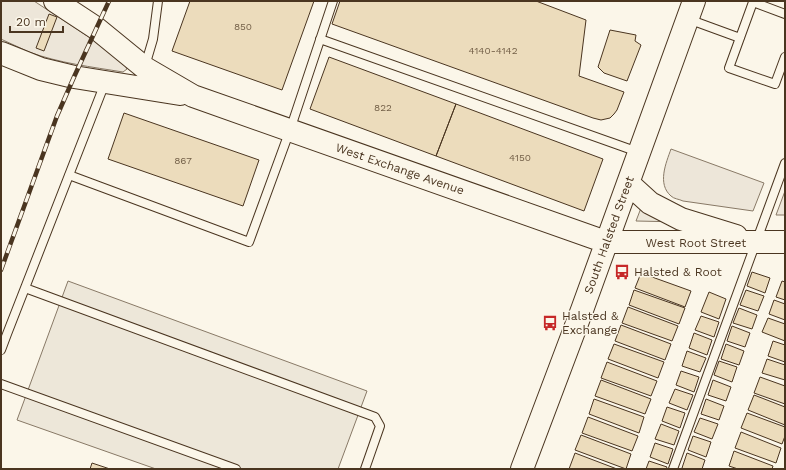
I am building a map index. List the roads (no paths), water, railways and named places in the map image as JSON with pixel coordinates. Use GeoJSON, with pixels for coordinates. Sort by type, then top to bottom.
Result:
{"type":"FeatureCollection","features":[{"type":"Feature","properties":{"kind":"street","name":"West Exchange Avenue"},"geometry":{"type":"LineString","coordinates":[[55,1],[96,28],[144,68],[193,96]]}},
{"type":"Feature","properties":{"kind":"street","name":"South Halsted Street"},"geometry":{"type":"LineString","coordinates":[[522,469],[691,10]]}},
{"type":"Feature","properties":{"kind":"street","name":"West Exchange Avenue"},"geometry":{"type":"LineString","coordinates":[[1,52],[41,69],[74,77],[193,96],[606,242]]}},
{"type":"Feature","properties":{"kind":"street"},"geometry":{"type":"LineString","coordinates":[[628,183],[650,203],[681,219],[756,243]]}},
{"type":"Feature","properties":{"kind":"street","name":"West Root Street"},"geometry":{"type":"LineString","coordinates":[[606,242],[785,242]]}},
{"type":"Feature","properties":{"kind":"lane"},"geometry":{"type":"LineString","coordinates":[[144,68],[153,39],[158,1]]}},
{"type":"Feature","properties":{"kind":"lane"},"geometry":{"type":"LineString","coordinates":[[69,175],[249,242],[290,130],[334,1]]}},
{"type":"Feature","properties":{"kind":"lane"},"geometry":{"type":"LineString","coordinates":[[785,14],[753,2],[729,68],[775,84],[785,57]]}},
{"type":"Feature","properties":{"kind":"lane"},"geometry":{"type":"LineString","coordinates":[[691,10],[740,38]]}},
{"type":"Feature","properties":{"kind":"lane"},"geometry":{"type":"LineString","coordinates":[[320,39],[639,152]]}},
{"type":"Feature","properties":{"kind":"lane"},"geometry":{"type":"LineString","coordinates":[[1,350],[105,82]]}},
{"type":"Feature","properties":{"kind":"lane"},"geometry":{"type":"LineString","coordinates":[[673,469],[785,164]]}},
{"type":"Feature","properties":{"kind":"lane"},"geometry":{"type":"LineString","coordinates":[[25,288],[375,417],[380,426],[365,469]]}},
{"type":"Feature","properties":{"kind":"lane"},"geometry":{"type":"LineString","coordinates":[[1,384],[236,469]]}},
{"type":"Feature","properties":{"kind":"railway"},"geometry":{"type":"LineString","coordinates":[[1,270],[57,116],[109,1]]}},
{"type":"Feature","properties":{"kind":"place","name":"Halsted & Root"},"geometry":{"type":"Point","coordinates":[622,272]}},
{"type":"Feature","properties":{"kind":"place","name":"Halsted & Exchange"},"geometry":{"type":"Point","coordinates":[550,323]}}]}
